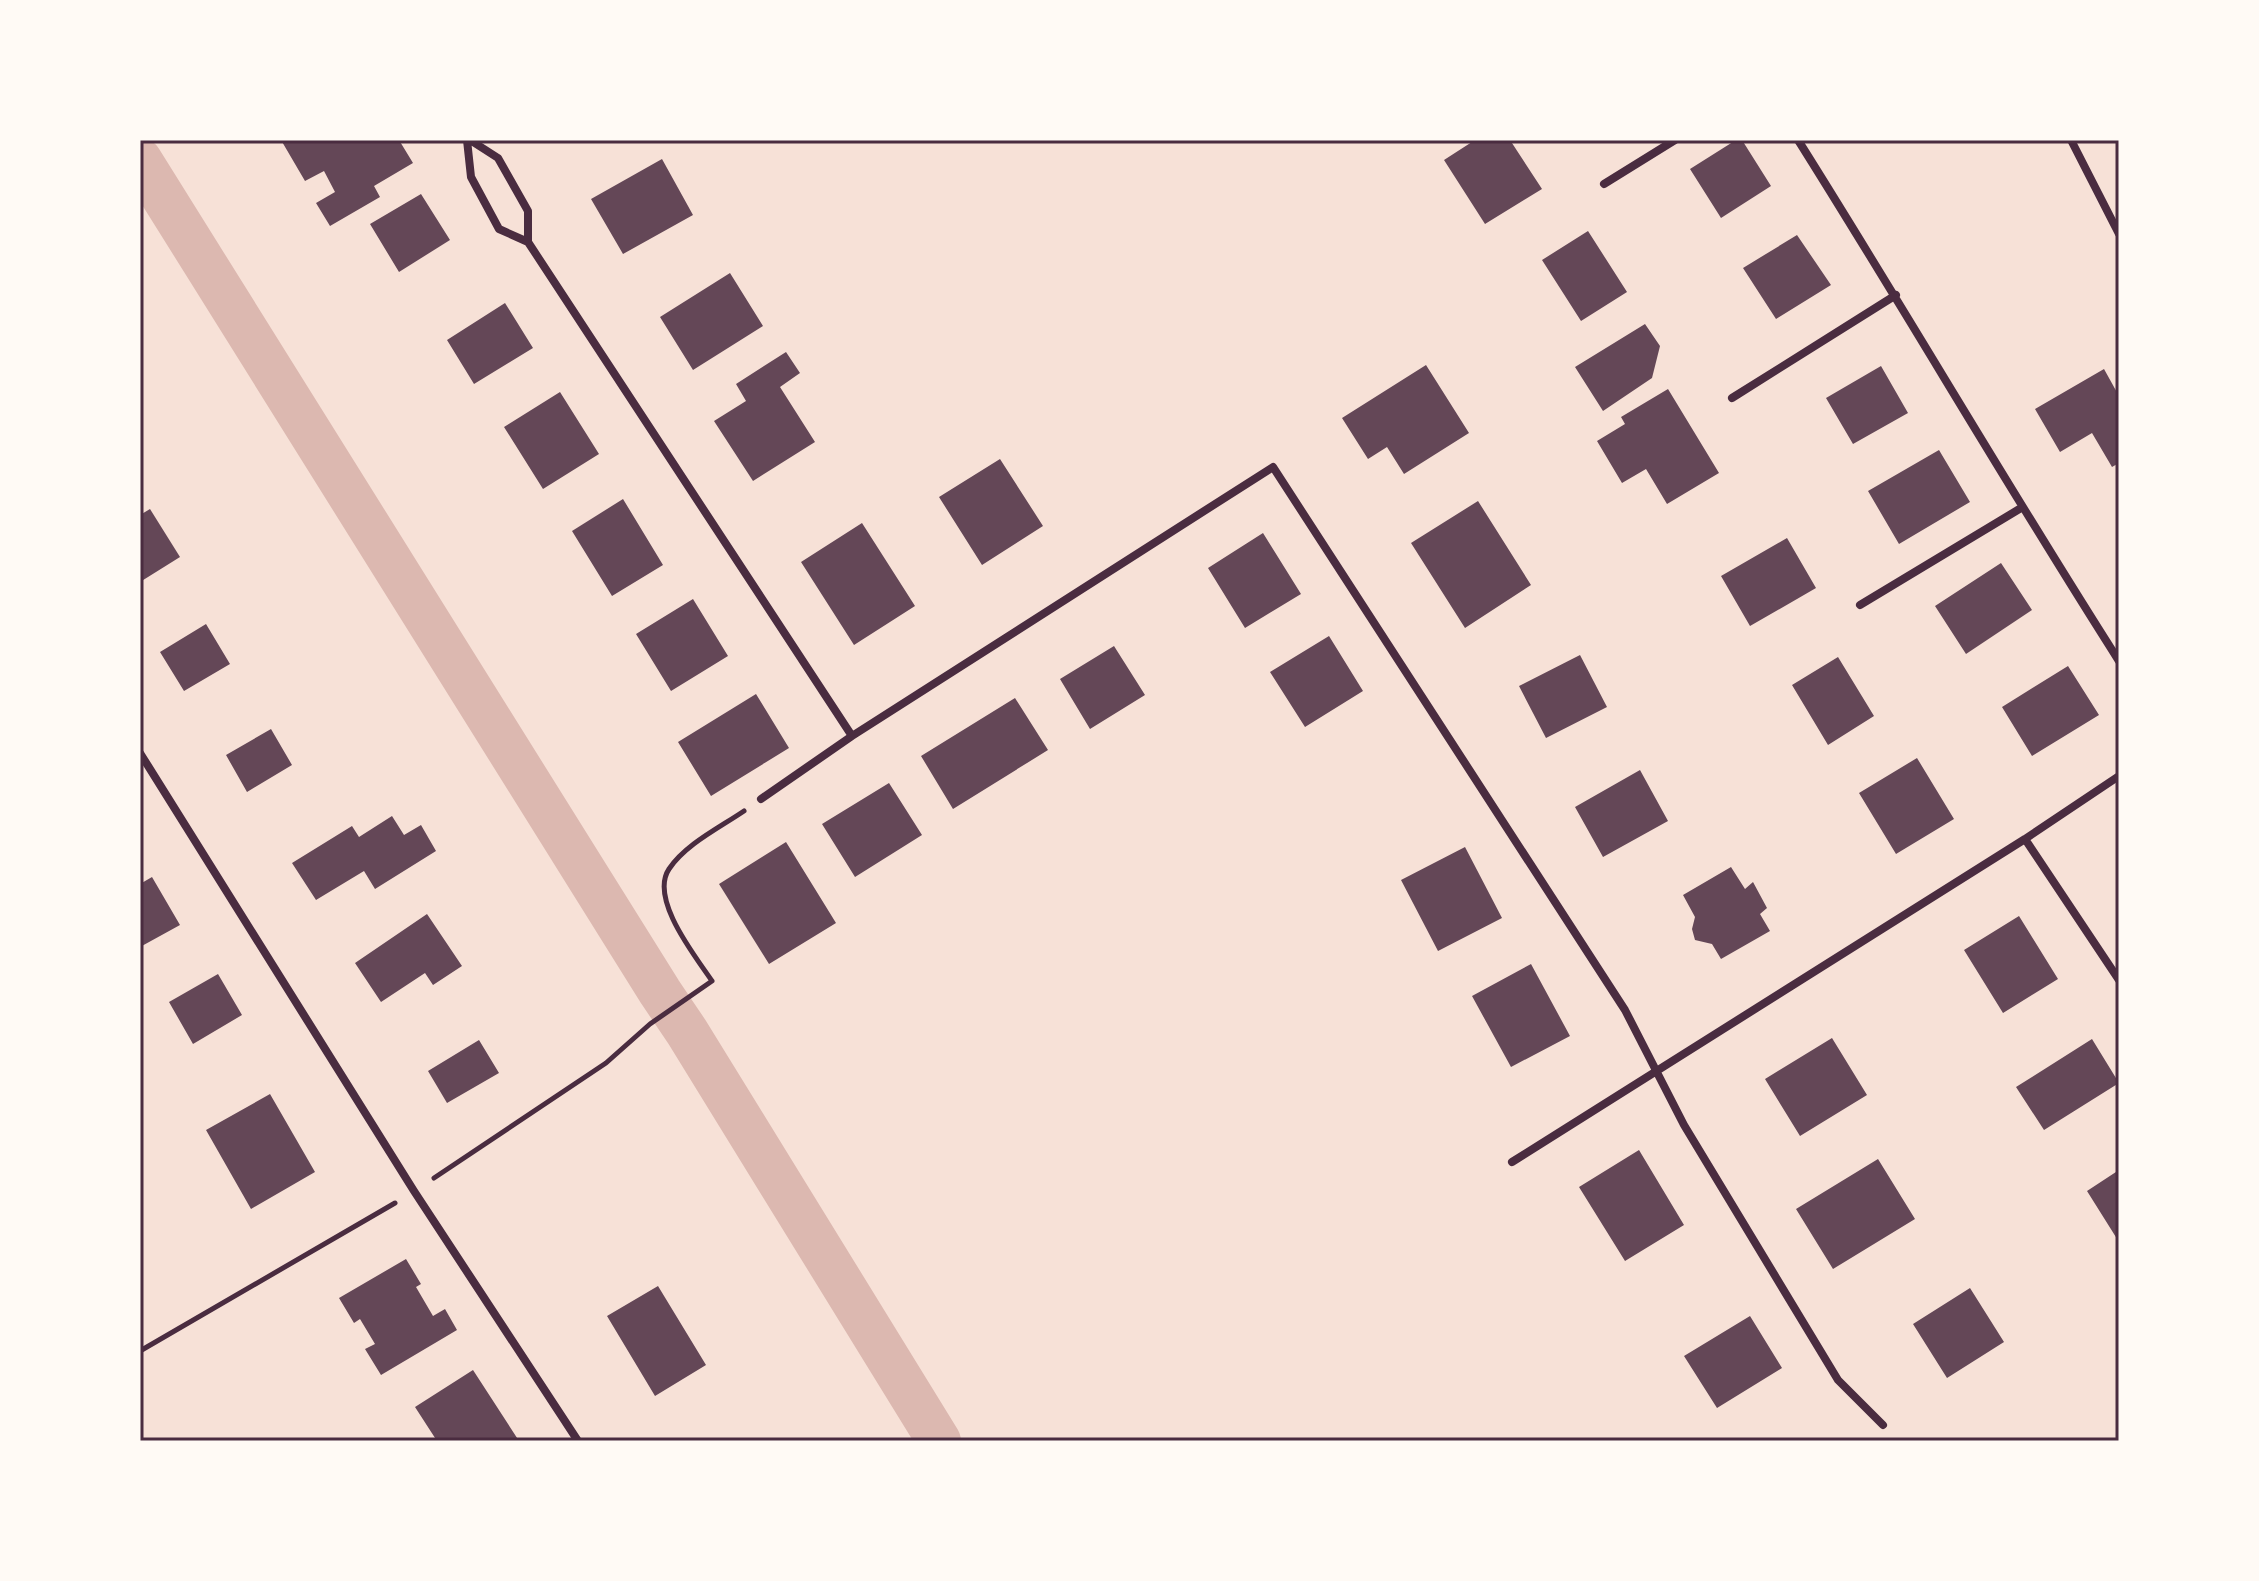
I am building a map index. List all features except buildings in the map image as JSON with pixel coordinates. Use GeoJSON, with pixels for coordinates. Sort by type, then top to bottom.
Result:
{"type":"FeatureCollection","features":[{"type":"Feature","properties":{"kind":"street"},"geometry":{"type":"LineString","coordinates":[[468,140],[498,158],[528,211],[528,242]]}},
{"type":"Feature","properties":{"kind":"street"},"geometry":{"type":"LineString","coordinates":[[468,140],[471,177],[499,229],[528,242],[852,736]]}},
{"type":"Feature","properties":{"kind":"street"},"geometry":{"type":"LineString","coordinates":[[1604,184],[1675,140]]}},
{"type":"Feature","properties":{"kind":"street"},"geometry":{"type":"LineString","coordinates":[[1798,140],[1896,295],[2021,508],[2119,661]]}},
{"type":"Feature","properties":{"kind":"street"},"geometry":{"type":"LineString","coordinates":[[2071,140],[2119,234]]}},
{"type":"Feature","properties":{"kind":"street"},"geometry":{"type":"LineString","coordinates":[[1732,398],[1896,295]]}},
{"type":"Feature","properties":{"kind":"street"},"geometry":{"type":"LineString","coordinates":[[761,799],[852,736],[1273,467],[1625,1010],[1684,1125],[1838,1380],[1883,1425]]}},
{"type":"Feature","properties":{"kind":"street"},"geometry":{"type":"LineString","coordinates":[[1860,605],[2021,508]]}},
{"type":"Feature","properties":{"kind":"street"},"geometry":{"type":"LineString","coordinates":[[140,753],[414,1191],[578,1441]]}},
{"type":"Feature","properties":{"kind":"street"},"geometry":{"type":"LineString","coordinates":[[1512,1162],[2025,839],[2119,776]]}},
{"type":"Feature","properties":{"kind":"street"},"geometry":{"type":"LineString","coordinates":[[2025,839],[2119,980]]}},
{"type":"Feature","properties":{"kind":"path"},"geometry":{"type":"LineString","coordinates":[[140,1351],[414,1191],[606,1063],[650,1024],[712,981],[674,925],[665,891],[667,871],[685,852],[761,799]]}},
{"type":"Feature","properties":{"kind":"waterway"},"geometry":{"type":"LineString","coordinates":[[140,160],[687,1032],[939,1441]]}}]}
